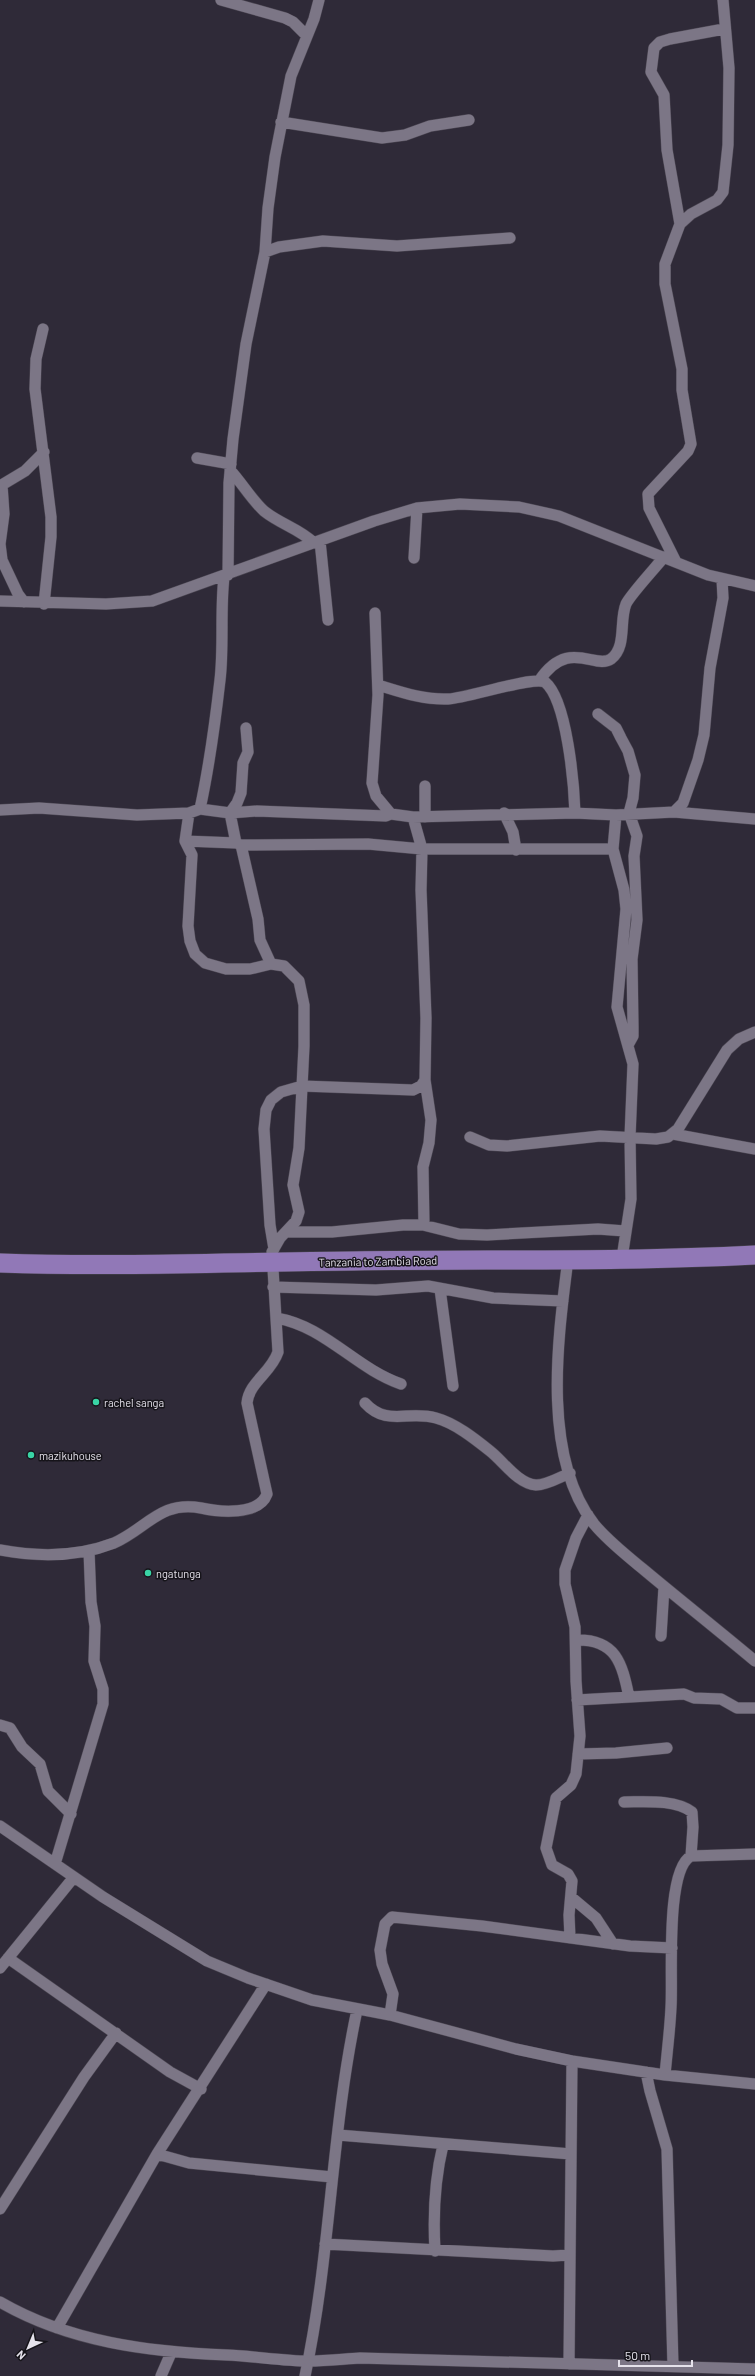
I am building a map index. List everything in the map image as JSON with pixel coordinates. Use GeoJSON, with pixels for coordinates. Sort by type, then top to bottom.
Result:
{"type":"FeatureCollection","features":[{"type":"Feature","properties":{"kind":"highway","name":"Tanzania to Zambia Road"},"geometry":{"type":"LineString","coordinates":[[0,1263],[145,1265],[272,1255],[568,1259],[755,1255]]}},
{"type":"Feature","properties":{"kind":"street"},"geometry":{"type":"LineString","coordinates":[[220,0],[284,18],[293,22],[307,36]]}},
{"type":"Feature","properties":{"kind":"street"},"geometry":{"type":"LineString","coordinates":[[200,809],[210,768],[220,679],[220,622],[226,576],[231,467],[246,344],[265,252],[268,208],[281,122],[291,76],[307,36],[318,0]]}},
{"type":"Feature","properties":{"kind":"street"},"geometry":{"type":"LineString","coordinates":[[676,562],[649,508],[648,500],[648,494],[688,451],[691,444],[682,390],[682,369],[665,284],[666,264],[680,224],[691,214],[717,200],[723,192],[728,112],[728,68],[723,0]]}},
{"type":"Feature","properties":{"kind":"street"},"geometry":{"type":"LineString","coordinates":[[680,224],[668,150],[664,95],[651,72],[654,48],[660,42],[670,39],[724,29]]}},
{"type":"Feature","properties":{"kind":"street"},"geometry":{"type":"LineString","coordinates":[[281,122],[382,138],[405,135],[430,126],[469,120]]}},
{"type":"Feature","properties":{"kind":"street"},"geometry":{"type":"LineString","coordinates":[[265,252],[279,246],[323,241],[397,246],[510,238]]}},
{"type":"Feature","properties":{"kind":"street"},"geometry":{"type":"LineString","coordinates":[[43,329],[36,359],[35,389],[44,452],[51,537],[44,604]]}},
{"type":"Feature","properties":{"kind":"street"},"geometry":{"type":"LineString","coordinates":[[24,602],[10,578],[0,554],[4,514],[1,485],[25,471],[44,452]]}},
{"type":"Feature","properties":{"kind":"street"},"geometry":{"type":"LineString","coordinates":[[197,458],[231,467],[253,500],[264,511],[278,521],[317,542]]}},
{"type":"Feature","properties":{"kind":"street"},"geometry":{"type":"LineString","coordinates":[[0,601],[44,604],[122,604],[152,601],[226,576],[374,521],[417,508],[471,504],[534,510],[559,516],[722,579],[755,586]]}},
{"type":"Feature","properties":{"kind":"street"},"geometry":{"type":"LineString","coordinates":[[414,558],[417,508]]}},
{"type":"Feature","properties":{"kind":"street"},"geometry":{"type":"LineString","coordinates":[[317,542],[328,620]]}},
{"type":"Feature","properties":{"kind":"street"},"geometry":{"type":"LineString","coordinates":[[539,681],[550,666],[560,660],[583,656],[603,661],[610,659],[620,646],[622,620],[627,602],[664,557]]}},
{"type":"Feature","properties":{"kind":"street"},"geometry":{"type":"LineString","coordinates":[[674,812],[683,803],[698,760],[704,735],[710,668],[722,598],[722,579]]}},
{"type":"Feature","properties":{"kind":"street"},"geometry":{"type":"LineString","coordinates":[[375,613],[378,685],[377,730],[372,783],[376,796],[391,814]]}},
{"type":"Feature","properties":{"kind":"street"},"geometry":{"type":"LineString","coordinates":[[378,685],[420,698],[447,699],[539,681],[546,683],[552,690],[567,736],[575,813]]}},
{"type":"Feature","properties":{"kind":"street"},"geometry":{"type":"LineString","coordinates":[[598,714],[616,728],[628,751],[636,775],[633,798],[629,813],[637,836],[634,856],[637,920],[632,959],[634,1026],[633,1036],[628,1045]]}},
{"type":"Feature","properties":{"kind":"street"},"geometry":{"type":"LineString","coordinates":[[246,728],[248,752],[243,764],[240,793],[237,803],[230,813],[258,919],[260,940],[271,964]]}},
{"type":"Feature","properties":{"kind":"street"},"geometry":{"type":"LineString","coordinates":[[425,786],[425,817]]}},
{"type":"Feature","properties":{"kind":"street"},"geometry":{"type":"LineString","coordinates":[[0,810],[40,808],[137,815],[189,813],[200,809],[230,813],[257,811],[386,816],[391,814],[413,817],[504,813],[575,813],[616,815],[629,813],[674,812],[755,819]]}},
{"type":"Feature","properties":{"kind":"street"},"geometry":{"type":"LineString","coordinates":[[189,813],[185,841],[192,855],[188,926],[190,941],[195,954],[205,963],[226,969],[250,969],[271,964],[284,966],[297,977],[300,985],[304,1025],[302,1086],[299,1148],[293,1185],[299,1212],[296,1221],[272,1255]]}},
{"type":"Feature","properties":{"kind":"street"},"geometry":{"type":"LineString","coordinates":[[504,813],[513,832],[516,850]]}},
{"type":"Feature","properties":{"kind":"street"},"geometry":{"type":"LineString","coordinates":[[616,815],[613,850],[624,890],[626,909],[617,1007],[633,1064],[630,1137],[631,1199],[622,1258]]}},
{"type":"Feature","properties":{"kind":"street"},"geometry":{"type":"LineString","coordinates":[[413,817],[422,849],[421,890],[426,1018],[425,1080],[431,1120],[429,1143],[423,1167],[424,1225]]}},
{"type":"Feature","properties":{"kind":"street"},"geometry":{"type":"LineString","coordinates":[[185,841],[238,844],[368,844],[422,849],[613,850]]}},
{"type":"Feature","properties":{"kind":"street"},"geometry":{"type":"LineString","coordinates":[[470,1137],[495,1146],[600,1136],[656,1139],[668,1137],[673,1134],[727,1050],[739,1039],[755,1032]]}},
{"type":"Feature","properties":{"kind":"street"},"geometry":{"type":"LineString","coordinates":[[0,1550],[26,1554],[90,1551],[123,1538],[156,1515],[169,1510],[186,1507],[224,1512],[253,1507],[265,1499],[266,1486],[247,1403],[250,1390],[271,1368],[277,1356],[278,1349],[264,1129],[266,1110],[276,1095],[287,1089],[302,1086],[412,1090],[421,1086],[425,1080]]}},
{"type":"Feature","properties":{"kind":"street"},"geometry":{"type":"LineString","coordinates":[[673,1134],[755,1149]]}},
{"type":"Feature","properties":{"kind":"street"},"geometry":{"type":"LineString","coordinates":[[287,1232],[332,1232],[424,1225],[458,1234],[487,1235],[598,1230],[625,1231]]}},
{"type":"Feature","properties":{"kind":"street"},"geometry":{"type":"LineString","coordinates":[[568,1259],[557,1371],[558,1413],[570,1473],[588,1515],[610,1540],[664,1587],[755,1661]]}},
{"type":"Feature","properties":{"kind":"street"},"geometry":{"type":"LineString","coordinates":[[273,1287],[376,1290],[428,1286],[493,1298],[563,1301]]}},
{"type":"Feature","properties":{"kind":"street"},"geometry":{"type":"LineString","coordinates":[[440,1288],[453,1386]]}},
{"type":"Feature","properties":{"kind":"street"},"geometry":{"type":"LineString","coordinates":[[276,1318],[308,1327],[337,1345],[373,1372],[401,1384]]}},
{"type":"Feature","properties":{"kind":"street"},"geometry":{"type":"LineString","coordinates":[[365,1404],[381,1416],[422,1415],[437,1418],[452,1425],[491,1451],[522,1480],[530,1484],[538,1485],[570,1473]]}},
{"type":"Feature","properties":{"kind":"street"},"geometry":{"type":"LineString","coordinates":[[570,1938],[571,1878],[552,1865],[546,1848],[554,1802],[558,1794],[574,1782],[578,1754],[580,1736],[577,1700],[576,1640],[574,1620],[565,1584],[566,1570],[578,1533],[588,1515]]}},
{"type":"Feature","properties":{"kind":"street"},"geometry":{"type":"LineString","coordinates":[[55,1864],[103,1704],[103,1689],[94,1661],[95,1626],[91,1602],[90,1551]]}},
{"type":"Feature","properties":{"kind":"street"},"geometry":{"type":"LineString","coordinates":[[661,1636],[664,1587]]}},
{"type":"Feature","properties":{"kind":"street"},"geometry":{"type":"LineString","coordinates":[[576,1640],[586,1640],[601,1644],[614,1652],[622,1668],[628,1697]]}},
{"type":"Feature","properties":{"kind":"street"},"geometry":{"type":"LineString","coordinates":[[577,1700],[684,1694],[694,1698],[721,1699],[737,1708],[755,1708]]}},
{"type":"Feature","properties":{"kind":"street"},"geometry":{"type":"LineString","coordinates":[[0,1725],[10,1728],[22,1747],[40,1764],[48,1791],[71,1814]]}},
{"type":"Feature","properties":{"kind":"street"},"geometry":{"type":"LineString","coordinates":[[578,1754],[616,1753],[667,1748]]}},
{"type":"Feature","properties":{"kind":"street"},"geometry":{"type":"LineString","coordinates":[[624,1802],[651,1802],[686,1808],[692,1812],[694,1821],[691,1856]]}},
{"type":"Feature","properties":{"kind":"street"},"geometry":{"type":"LineString","coordinates":[[0,1826],[74,1877],[207,1961],[222,1968],[312,2000],[357,2010],[390,2015],[516,2049],[572,2061],[646,2072],[755,2084]]}},
{"type":"Feature","properties":{"kind":"street"},"geometry":{"type":"LineString","coordinates":[[665,2074],[671,2008],[675,1889],[679,1871],[684,1862],[691,1856],[755,1854]]}},
{"type":"Feature","properties":{"kind":"street"},"geometry":{"type":"LineString","coordinates":[[0,1968],[74,1877]]}},
{"type":"Feature","properties":{"kind":"street"},"geometry":{"type":"LineString","coordinates":[[571,1897],[596,1918],[613,1944]]}},
{"type":"Feature","properties":{"kind":"street"},"geometry":{"type":"LineString","coordinates":[[390,2015],[393,1994],[380,1954],[382,1938],[390,1918],[427,1920],[613,1944],[672,1948]]}},
{"type":"Feature","properties":{"kind":"street"},"geometry":{"type":"LineString","coordinates":[[8,1958],[170,2072],[201,2089]]}},
{"type":"Feature","properties":{"kind":"street"},"geometry":{"type":"LineString","coordinates":[[57,2328],[157,2154],[201,2089],[227,2042],[266,1984]]}},
{"type":"Feature","properties":{"kind":"street"},"geometry":{"type":"LineString","coordinates":[[305,2376],[319,2306],[332,2177],[357,2010]]}},
{"type":"Feature","properties":{"kind":"street"},"geometry":{"type":"LineString","coordinates":[[0,2209],[5,2192],[116,2033]]}},
{"type":"Feature","properties":{"kind":"street"},"geometry":{"type":"LineString","coordinates":[[569,2364],[572,2061]]}},
{"type":"Feature","properties":{"kind":"street"},"geometry":{"type":"LineString","coordinates":[[646,2072],[667,2149],[673,2366]]}},
{"type":"Feature","properties":{"kind":"street"},"geometry":{"type":"LineString","coordinates":[[338,2135],[443,2145],[571,2154]]}},
{"type":"Feature","properties":{"kind":"street"},"geometry":{"type":"LineString","coordinates":[[435,2251],[434,2229],[443,2145]]}},
{"type":"Feature","properties":{"kind":"street"},"geometry":{"type":"LineString","coordinates":[[157,2154],[189,2163],[332,2177]]}},
{"type":"Feature","properties":{"kind":"street"},"geometry":{"type":"LineString","coordinates":[[325,2244],[435,2251],[553,2256],[570,2255]]}},
{"type":"Feature","properties":{"kind":"street"},"geometry":{"type":"LineString","coordinates":[[0,2302],[22,2315],[57,2328],[115,2344],[171,2353],[308,2361],[360,2358],[755,2369]]}},
{"type":"Feature","properties":{"kind":"street"},"geometry":{"type":"LineString","coordinates":[[161,2376],[171,2353]]}},
{"type":"Feature","properties":{"kind":"place","name":"rachel sanga"},"geometry":{"type":"Point","coordinates":[96,1402]}},
{"type":"Feature","properties":{"kind":"place","name":"mazikuhouse"},"geometry":{"type":"Point","coordinates":[31,1455]}},
{"type":"Feature","properties":{"kind":"place","name":"ngatunga"},"geometry":{"type":"Point","coordinates":[148,1573]}}]}
